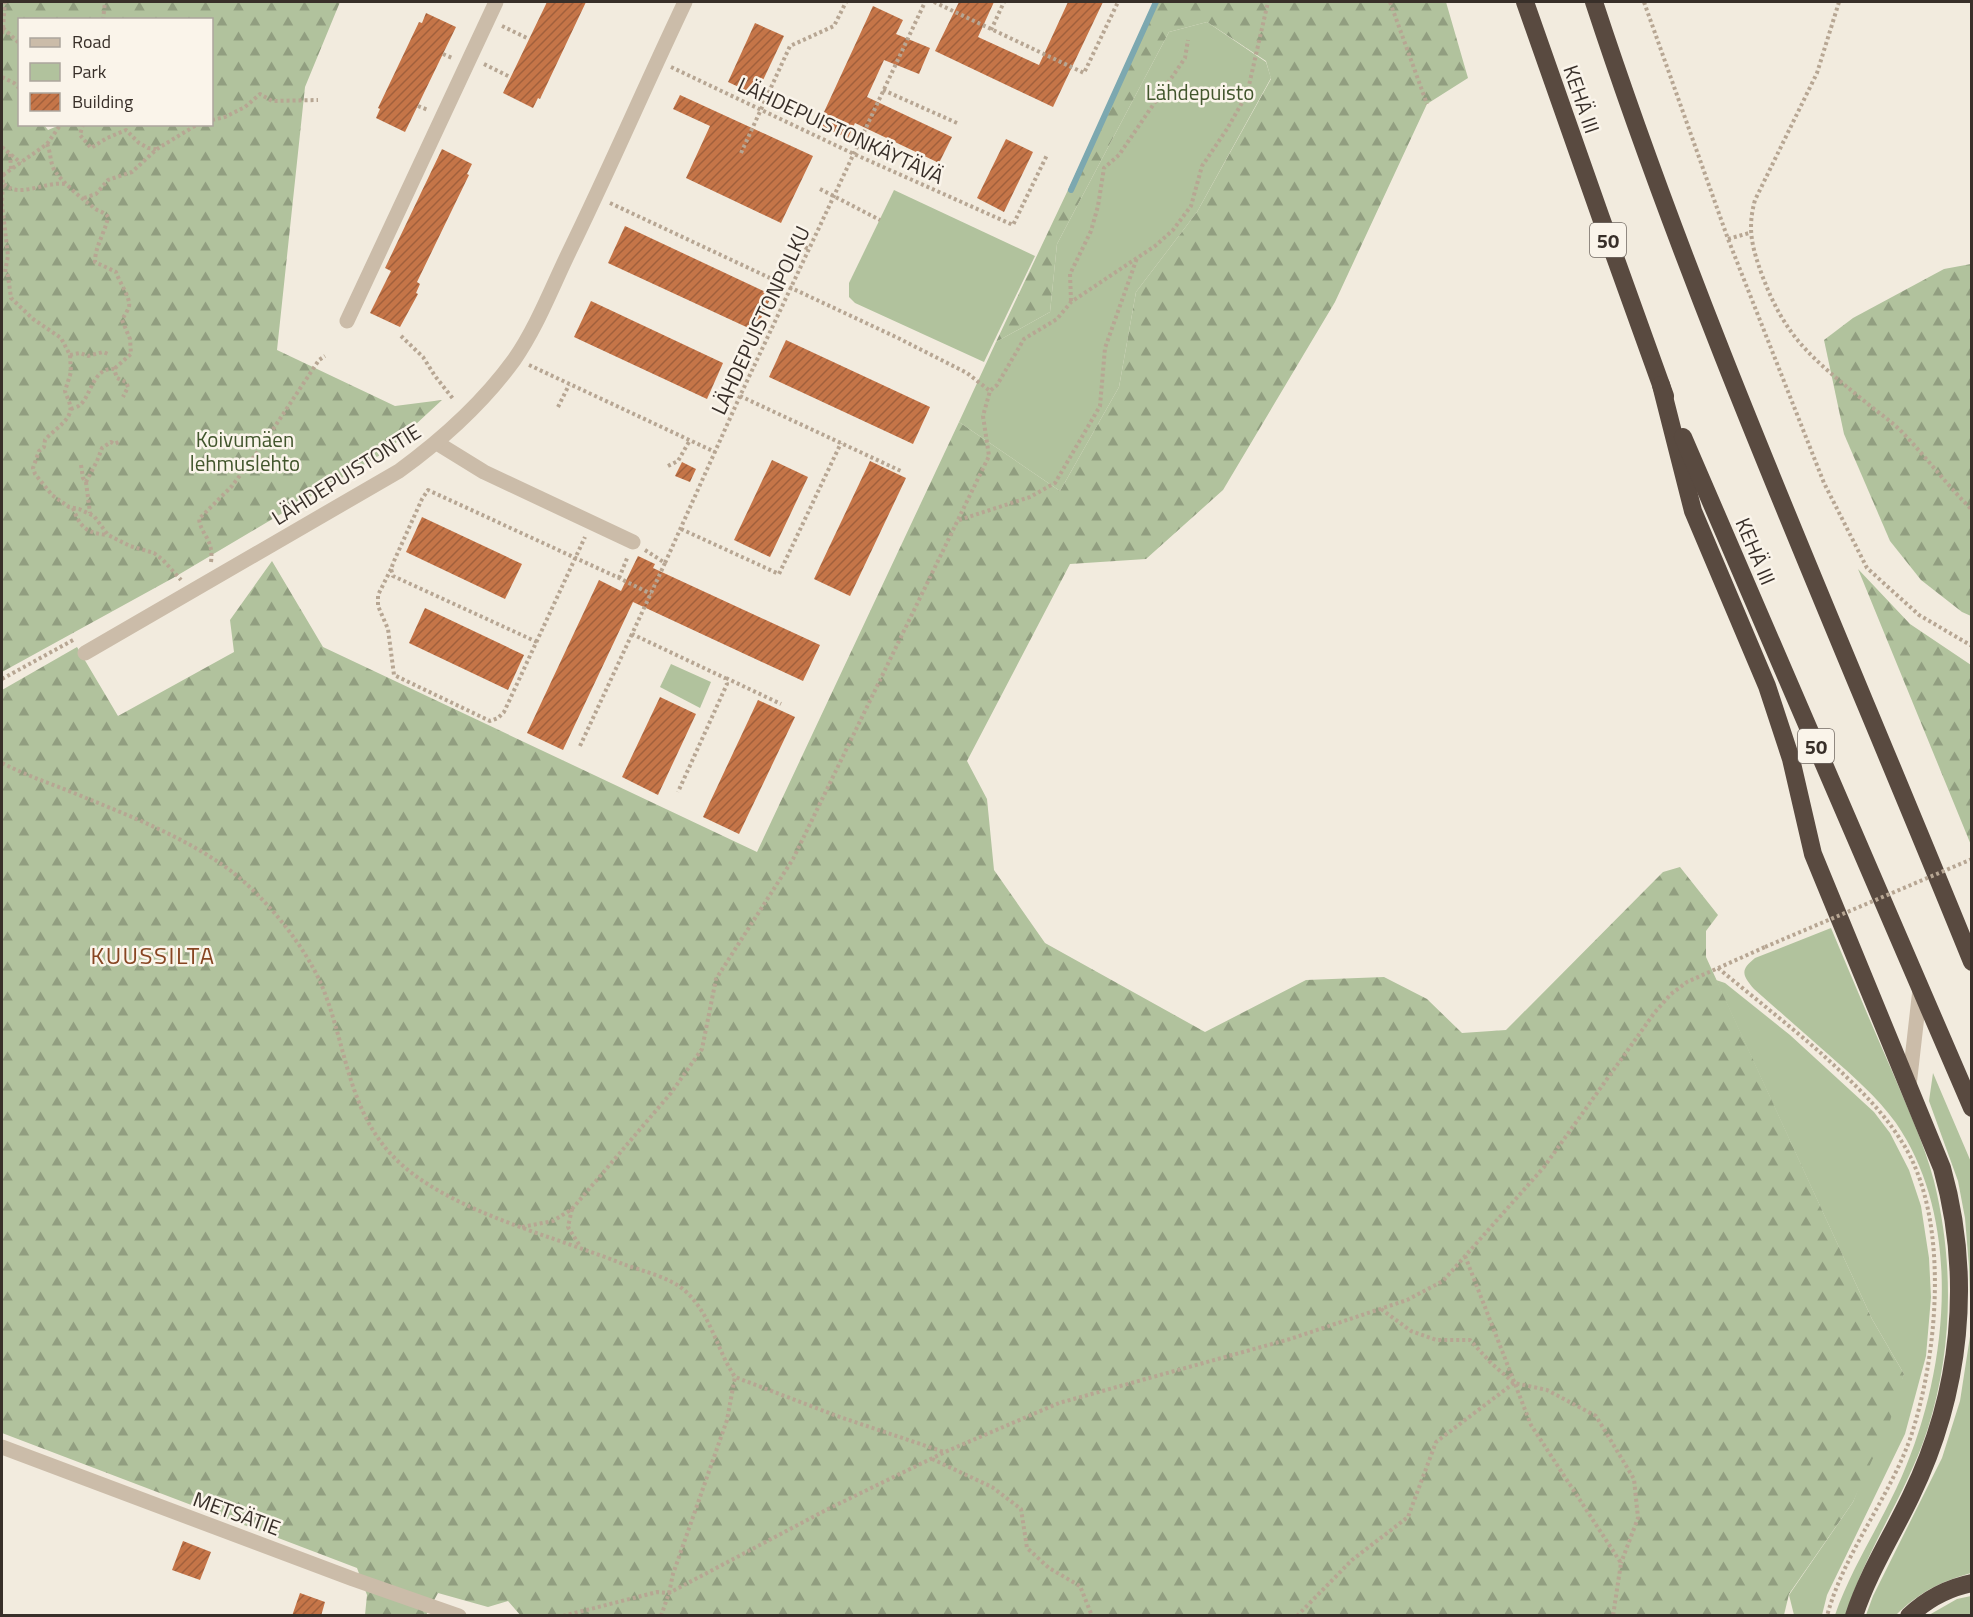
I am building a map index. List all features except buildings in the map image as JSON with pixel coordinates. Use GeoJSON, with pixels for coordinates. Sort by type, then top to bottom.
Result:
{"type":"FeatureCollection","features":[{"type":"Feature","properties":{"kind":"highway","name":"KEHÄ III"},"geometry":{"type":"LineString","coordinates":[[1525,2],[1661,385],[1971,1108]]}},
{"type":"Feature","properties":{"kind":"highway","name":"KEHÄ III"},"geometry":{"type":"LineString","coordinates":[[1594,2],[1657,183],[1711,327],[1971,962]]}},
{"type":"Feature","properties":{"kind":"highway"},"geometry":{"type":"LineString","coordinates":[[1661,385],[1693,511],[1767,686],[1791,759],[1813,854],[1942,1168],[1957,1235],[1960,1273],[1958,1341],[1945,1408],[1936,1437],[1911,1495],[1865,1586],[1854,1616]]}},
{"type":"Feature","properties":{"kind":"highway"},"geometry":{"type":"LineString","coordinates":[[1909,1616],[1930,1599],[1953,1587],[1971,1583]]}},
{"type":"Feature","properties":{"kind":"street"},"geometry":{"type":"LineString","coordinates":[[346,321],[496,2]]}},
{"type":"Feature","properties":{"kind":"street","name":"LÄHDEPUISTONTIE"},"geometry":{"type":"LineString","coordinates":[[85,653],[399,471],[437,443],[480,401],[515,358],[531,331],[596,197],[685,2]]}},
{"type":"Feature","properties":{"kind":"street"},"geometry":{"type":"LineString","coordinates":[[437,443],[484,472],[633,543]]}},
{"type":"Feature","properties":{"kind":"street"},"geometry":{"type":"LineString","coordinates":[[1909,1086],[1920,989]]}},
{"type":"Feature","properties":{"kind":"street","name":"METSÄTIE"},"geometry":{"type":"LineString","coordinates":[[2,1447],[353,1579],[459,1616]]}},
{"type":"Feature","properties":{"kind":"path"},"geometry":{"type":"LineString","coordinates":[[6,2],[2,31],[18,43]]}},
{"type":"Feature","properties":{"kind":"path"},"geometry":{"type":"LineString","coordinates":[[103,18],[105,2]]}},
{"type":"Feature","properties":{"kind":"path"},"geometry":{"type":"LineString","coordinates":[[741,153],[790,46],[834,26],[846,2]]}},
{"type":"Feature","properties":{"kind":"path","name":"LÄHDEPUISTONPOLKU"},"geometry":{"type":"LineString","coordinates":[[580,746],[740,396],[925,2]]}},
{"type":"Feature","properties":{"kind":"path"},"geometry":{"type":"LineString","coordinates":[[934,2],[1084,73],[1118,2]]}},
{"type":"Feature","properties":{"kind":"path"},"geometry":{"type":"LineString","coordinates":[[991,30],[1004,2]]}},
{"type":"Feature","properties":{"kind":"path"},"geometry":{"type":"LineString","coordinates":[[522,1227],[553,1221],[572,1209],[671,1093],[702,1049],[716,979],[793,859],[989,456],[983,416],[990,391],[997,385],[1024,339],[1057,319],[1071,302],[1155,246],[1173,230],[1191,206],[1202,166],[1247,94],[1268,2]]}},
{"type":"Feature","properties":{"kind":"path"},"geometry":{"type":"LineString","coordinates":[[1390,2],[1427,104]]}},
{"type":"Feature","properties":{"kind":"path"},"geometry":{"type":"LineString","coordinates":[[1644,2],[1728,239],[1824,483],[1867,568],[1919,615],[1971,646]]}},
{"type":"Feature","properties":{"kind":"path"},"geometry":{"type":"LineString","coordinates":[[1839,2],[1817,73],[1761,186],[1751,216],[1749,233],[1756,259],[1775,307],[1795,339],[1825,370],[1900,431],[1971,510]]}},
{"type":"Feature","properties":{"kind":"path"},"geometry":{"type":"LineString","coordinates":[[488,19],[529,39]]}},
{"type":"Feature","properties":{"kind":"path"},"geometry":{"type":"LineString","coordinates":[[1071,302],[1070,273],[1091,231],[1098,206],[1104,168],[1119,155],[1185,58],[1188,40]]}},
{"type":"Feature","properties":{"kind":"path"},"geometry":{"type":"LineString","coordinates":[[470,57],[510,77]]}},
{"type":"Feature","properties":{"kind":"path","name":"LÄHDEPUISTONKÄYTÄVÄ"},"geometry":{"type":"LineString","coordinates":[[657,61],[854,154],[1013,225],[1047,155]]}},
{"type":"Feature","properties":{"kind":"path"},"geometry":{"type":"LineString","coordinates":[[2,77],[18,88]]}},
{"type":"Feature","properties":{"kind":"path"},"geometry":{"type":"LineString","coordinates":[[883,90],[957,123]]}},
{"type":"Feature","properties":{"kind":"path"},"geometry":{"type":"LineString","coordinates":[[213,120],[231,115],[260,94],[272,100],[318,100]]}},
{"type":"Feature","properties":{"kind":"path"},"geometry":{"type":"LineString","coordinates":[[59,126],[47,144],[13,171],[2,176],[4,184],[2,204],[8,256],[5,272],[8,276],[11,298],[33,319],[61,338],[70,355],[71,372],[65,391],[71,409]]}},
{"type":"Feature","properties":{"kind":"path"},"geometry":{"type":"LineString","coordinates":[[82,126],[80,135],[91,148],[126,130],[139,143],[148,148],[157,149]]}},
{"type":"Feature","properties":{"kind":"path"},"geometry":{"type":"LineString","coordinates":[[84,198],[96,194],[108,180],[132,172],[157,149],[195,126]]}},
{"type":"Feature","properties":{"kind":"path"},"geometry":{"type":"LineString","coordinates":[[47,144],[53,169],[72,190],[108,217],[102,238],[96,248],[95,262],[116,272],[121,288],[129,298],[128,311],[122,320],[130,339],[131,354],[114,369],[104,370],[90,387],[82,404],[71,409],[67,418],[45,440],[44,447],[39,451],[33,468],[52,495],[73,508],[90,513],[108,535]]}},
{"type":"Feature","properties":{"kind":"path"},"geometry":{"type":"LineString","coordinates":[[2,147],[21,163]]}},
{"type":"Feature","properties":{"kind":"path"},"geometry":{"type":"LineString","coordinates":[[10,154],[13,171]]}},
{"type":"Feature","properties":{"kind":"path"},"geometry":{"type":"LineString","coordinates":[[4,184],[25,191],[55,182],[66,184]]}},
{"type":"Feature","properties":{"kind":"path"},"geometry":{"type":"LineString","coordinates":[[820,189],[880,220]]}},
{"type":"Feature","properties":{"kind":"path"},"geometry":{"type":"LineString","coordinates":[[596,197],[791,287],[957,368],[990,391]]}},
{"type":"Feature","properties":{"kind":"path"},"geometry":{"type":"LineString","coordinates":[[1728,239],[1749,233]]}},
{"type":"Feature","properties":{"kind":"path"},"geometry":{"type":"LineString","coordinates":[[794,242],[809,249]]}},
{"type":"Feature","properties":{"kind":"path"},"geometry":{"type":"LineString","coordinates":[[958,520],[1030,496],[1055,483],[1100,406],[1105,348],[1138,257]]}},
{"type":"Feature","properties":{"kind":"path"},"geometry":{"type":"LineString","coordinates":[[401,336],[423,357],[454,400],[447,407]]}},
{"type":"Feature","properties":{"kind":"path"},"geometry":{"type":"LineString","coordinates":[[70,355],[80,353],[88,356],[101,352],[108,354]]}},
{"type":"Feature","properties":{"kind":"path"},"geometry":{"type":"LineString","coordinates":[[220,557],[211,562],[212,548],[199,519],[232,486],[288,409],[319,360],[325,356]]}},
{"type":"Feature","properties":{"kind":"path"},"geometry":{"type":"LineString","coordinates":[[515,358],[715,452]]}},
{"type":"Feature","properties":{"kind":"path"},"geometry":{"type":"LineString","coordinates":[[114,369],[115,375],[128,385],[123,397]]}},
{"type":"Feature","properties":{"kind":"path"},"geometry":{"type":"LineString","coordinates":[[558,407],[569,385]]}},
{"type":"Feature","properties":{"kind":"path"},"geometry":{"type":"LineString","coordinates":[[740,396],[903,472]]}},
{"type":"Feature","properties":{"kind":"path"},"geometry":{"type":"LineString","coordinates":[[668,466],[678,461],[690,440]]}},
{"type":"Feature","properties":{"kind":"path"},"geometry":{"type":"LineString","coordinates":[[86,482],[102,448],[111,442],[114,444],[121,441]]}},
{"type":"Feature","properties":{"kind":"path"},"geometry":{"type":"LineString","coordinates":[[681,529],[779,574],[841,443]]}},
{"type":"Feature","properties":{"kind":"path"},"geometry":{"type":"LineString","coordinates":[[81,465],[90,513]]}},
{"type":"Feature","properties":{"kind":"path"},"geometry":{"type":"LineString","coordinates":[[591,523],[575,557],[537,642],[504,712],[498,718],[490,721],[394,675],[388,629],[378,606],[378,595],[428,490],[575,557],[651,594]]}},
{"type":"Feature","properties":{"kind":"path"},"geometry":{"type":"LineString","coordinates":[[73,508],[78,523],[83,527],[95,534],[108,535],[130,546],[154,553],[181,580]]}},
{"type":"Feature","properties":{"kind":"path"},"geometry":{"type":"LineString","coordinates":[[619,578],[633,543],[665,563]]}},
{"type":"Feature","properties":{"kind":"path"},"geometry":{"type":"LineString","coordinates":[[391,569],[393,576],[399,580],[537,642]]}},
{"type":"Feature","properties":{"kind":"path"},"geometry":{"type":"LineString","coordinates":[[171,585],[191,574]]}},
{"type":"Feature","properties":{"kind":"path"},"geometry":{"type":"LineString","coordinates":[[2,679],[84,634]]}},
{"type":"Feature","properties":{"kind":"path"},"geometry":{"type":"LineString","coordinates":[[632,634],[781,704]]}},
{"type":"Feature","properties":{"kind":"path"},"geometry":{"type":"LineString","coordinates":[[678,792],[727,684],[725,678]]}},
{"type":"Feature","properties":{"kind":"path"},"geometry":{"type":"LineString","coordinates":[[2,763],[87,798],[179,840],[233,872],[259,898],[301,948],[321,985],[339,1035],[357,1102],[375,1134],[402,1165],[435,1189],[457,1201],[683,1288],[700,1307],[713,1331],[725,1363],[735,1377],[837,1416],[945,1452]]}},
{"type":"Feature","properties":{"kind":"path"},"geometry":{"type":"LineString","coordinates":[[563,1616],[657,1592],[669,1593],[818,1514],[932,1458],[1059,1403],[1290,1339],[1407,1300],[1443,1281],[1544,1167],[1655,1012],[1680,987],[1765,947],[1971,859]]}},
{"type":"Feature","properties":{"kind":"path"},"geometry":{"type":"LineString","coordinates":[[1718,968],[1848,1078],[1880,1111],[1903,1143],[1916,1168],[1932,1236],[1935,1279],[1934,1322],[1923,1392],[1909,1439],[1887,1490],[1833,1595],[1827,1616]]}},
{"type":"Feature","properties":{"kind":"path"},"geometry":{"type":"LineString","coordinates":[[572,1209],[568,1227],[580,1247]]}},
{"type":"Feature","properties":{"kind":"path"},"geometry":{"type":"LineString","coordinates":[[1465,1256],[1530,1425],[1622,1563]]}},
{"type":"Feature","properties":{"kind":"path"},"geometry":{"type":"LineString","coordinates":[[1381,1309],[1412,1330],[1436,1340],[1470,1340],[1514,1383],[1547,1390],[1596,1416],[1634,1479],[1638,1518],[1622,1563],[1614,1616]]}},
{"type":"Feature","properties":{"kind":"path"},"geometry":{"type":"LineString","coordinates":[[661,1616],[669,1593],[672,1574],[727,1420],[735,1377]]}},
{"type":"Feature","properties":{"kind":"path"},"geometry":{"type":"LineString","coordinates":[[1297,1616],[1352,1560],[1408,1516],[1436,1442],[1514,1383]]}},
{"type":"Feature","properties":{"kind":"path"},"geometry":{"type":"LineString","coordinates":[[932,1458],[992,1487],[1021,1509],[1028,1548],[1048,1568],[1080,1586],[1092,1616]]}},
{"type":"Feature","properties":{"kind":"green space","name":"Koivumäen lehmuslehto"},"geometry":{"type":"Polygon","coordinates":[[[2,2],[340,2],[305,87],[277,350],[395,406],[442,400],[387,451],[173,578],[2,672],[2,2]]]}},
{"type":"Feature","properties":{"kind":"green space"},"geometry":{"type":"Polygon","coordinates":[[[1157,2],[1446,2],[1468,78],[1427,104],[1335,302],[1223,490],[1146,559],[1070,564],[967,761],[987,799],[994,870],[1045,943],[1205,1032],[1306,980],[1384,977],[1427,999],[1462,1033],[1506,1030],[1663,872],[1680,867],[1718,915],[1706,931],[1706,957],[1872,1319],[1904,1374],[1890,1421],[1853,1502],[1789,1594],[1784,1615],[521,1616],[508,1601],[488,1607],[438,1593],[426,1615],[365,1615],[367,1595],[357,1568],[2,1433],[2,690],[77,647],[118,716],[234,652],[230,620],[272,561],[323,647],[757,852],[959,422],[1060,491],[1119,387],[1136,292],[1197,212],[1271,79],[1266,61],[1207,22],[1169,32],[1057,244],[1050,312],[996,342],[1157,2]]]}},
{"type":"Feature","properties":{"kind":"green space","name":"Lähdepuisto"},"geometry":{"type":"Polygon","coordinates":[[[1207,22],[1266,62],[1271,78],[1197,212],[1136,292],[1119,387],[1060,491],[959,422],[996,342],[1050,312],[1057,244],[1169,32],[1207,22]]]}},
{"type":"Feature","properties":{"kind":"green space"},"geometry":{"type":"Polygon","coordinates":[[[894,190],[1035,256],[984,362],[855,303],[849,297],[849,283],[894,190]]]}},
{"type":"Feature","properties":{"kind":"green space"},"geometry":{"type":"Polygon","coordinates":[[[1972,264],[1971,616],[1962,612],[1921,580],[1890,541],[1844,434],[1824,340],[1853,318],[1944,269],[1972,264]]]}},
{"type":"Feature","properties":{"kind":"green space"},"geometry":{"type":"Polygon","coordinates":[[[1858,569],[1910,624],[1971,665],[1971,845],[1858,569]]]}},
{"type":"Feature","properties":{"kind":"green space"},"geometry":{"type":"Polygon","coordinates":[[[671,664],[711,682],[700,708],[660,687],[671,664]]]}},
{"type":"Feature","properties":{"kind":"green space"},"geometry":{"type":"Polygon","coordinates":[[[1831,928],[1909,1112],[1934,1181],[1945,1243],[1948,1305],[1942,1367],[1928,1428],[1909,1476],[1864,1568],[1846,1615],[1835,1615],[1850,1579],[1902,1476],[1918,1435],[1930,1390],[1938,1344],[1942,1297],[1940,1251],[1932,1205],[1918,1162],[1896,1123],[1864,1087],[1754,989],[1744,973],[1755,958],[1831,928]]]}},
{"type":"Feature","properties":{"kind":"green space"},"geometry":{"type":"Polygon","coordinates":[[[1716,980],[1725,983],[1790,1035],[1874,1112],[1890,1133],[1909,1170],[1921,1206],[1929,1258],[1931,1297],[1926,1356],[1905,1434],[1827,1595],[1822,1615],[1794,1615],[1789,1595],[1853,1502],[1904,1374],[1872,1319],[1716,980]]]}},
{"type":"Feature","properties":{"kind":"green space"},"geometry":{"type":"Polygon","coordinates":[[[1933,1073],[1971,1162],[1971,1330],[1965,1218],[1958,1181],[1929,1101],[1933,1073]]]}},
{"type":"Feature","properties":{"kind":"green space"},"geometry":{"type":"Polygon","coordinates":[[[1971,1330],[1971,1573],[1930,1589],[1896,1615],[1866,1615],[1873,1596],[1942,1458],[1960,1401],[1971,1330]]]}},
{"type":"Feature","properties":{"kind":"green space"},"geometry":{"type":"Polygon","coordinates":[[[1971,1596],[1971,1615],[1929,1615],[1957,1599],[1971,1596]]]}},
{"type":"Feature","properties":{"kind":"waterway"},"geometry":{"type":"LineString","coordinates":[[1071,190],[1156,2]]}},
{"type":"Feature","properties":{"kind":"district","name":"KUUSSILTA"},"geometry":{"type":"Point","coordinates":[153,955]}}]}
